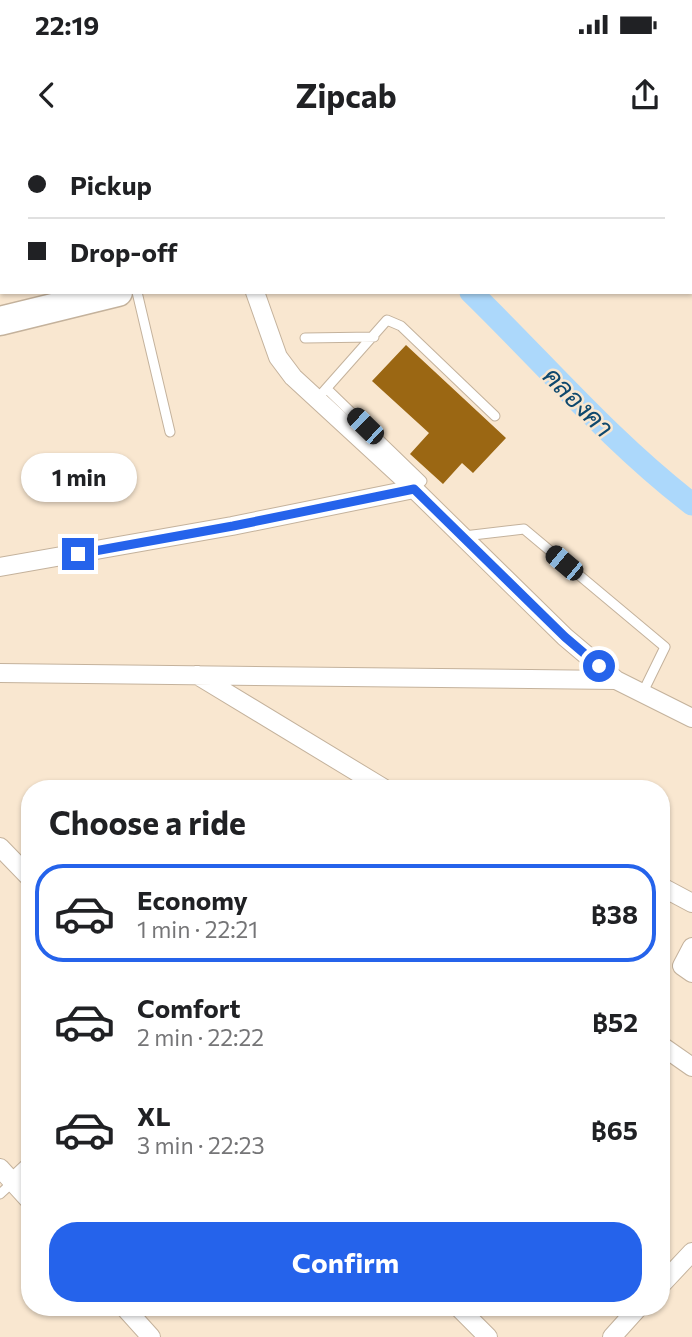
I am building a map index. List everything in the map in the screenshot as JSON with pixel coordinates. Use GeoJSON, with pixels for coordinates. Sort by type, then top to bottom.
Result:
{"type":"FeatureCollection","features":[{"type":"Feature","properties":{"kind":"main road"},"geometry":{"type":"LineString","coordinates":[[0,321],[110,294]]}},
{"type":"Feature","properties":{"kind":"street"},"geometry":{"type":"LineString","coordinates":[[256,294],[278,357],[293,377],[322,394],[414,489],[565,637],[616,680],[692,718]]}},
{"type":"Feature","properties":{"kind":"street"},"geometry":{"type":"LineString","coordinates":[[0,567],[233,526],[414,489]]}},
{"type":"Feature","properties":{"kind":"street"},"geometry":{"type":"LineString","coordinates":[[0,673],[616,680]]}},
{"type":"Feature","properties":{"kind":"street"},"geometry":{"type":"LineString","coordinates":[[197,676],[370,780]]}},
{"type":"Feature","properties":{"kind":"street"},"geometry":{"type":"LineString","coordinates":[[0,847],[21,869]]}},
{"type":"Feature","properties":{"kind":"street"},"geometry":{"type":"LineString","coordinates":[[670,891],[692,903]]}},
{"type":"Feature","properties":{"kind":"street"},"geometry":{"type":"LineString","coordinates":[[692,947],[682,966],[692,973]]}},
{"type":"Feature","properties":{"kind":"street"},"geometry":{"type":"LineString","coordinates":[[670,1052],[692,1067]]}},
{"type":"Feature","properties":{"kind":"street"},"geometry":{"type":"LineString","coordinates":[[0,1168],[6,1188],[21,1174]]}},
{"type":"Feature","properties":{"kind":"street"},"geometry":{"type":"LineString","coordinates":[[670,1275],[692,1252]]}},
{"type":"Feature","properties":{"kind":"street"},"geometry":{"type":"LineString","coordinates":[[132,1316],[151,1337]]}},
{"type":"Feature","properties":{"kind":"street"},"geometry":{"type":"LineString","coordinates":[[467,1316],[488,1337]]}},
{"type":"Feature","properties":{"kind":"street"},"geometry":{"type":"LineString","coordinates":[[612,1337],[631,1316]]}},
{"type":"Feature","properties":{"kind":"lane"},"geometry":{"type":"LineString","coordinates":[[137,294],[170,432]]}},
{"type":"Feature","properties":{"kind":"lane"},"geometry":{"type":"LineString","coordinates":[[322,394],[387,320],[401,326],[495,416]]}},
{"type":"Feature","properties":{"kind":"lane"},"geometry":{"type":"LineString","coordinates":[[305,338],[374,337]]}},
{"type":"Feature","properties":{"kind":"lane"},"geometry":{"type":"LineString","coordinates":[[462,536],[524,529],[665,647],[642,694]]}},
{"type":"Feature","properties":{"kind":"building"},"geometry":{"type":"Polygon","coordinates":[[[406,345],[506,438],[473,473],[462,463],[443,484],[410,454],[429,433],[372,381],[406,345]]]}},
{"type":"Feature","properties":{"kind":"waterway","name":"คลองคา"},"geometry":{"type":"LineString","coordinates":[[473,294],[634,455],[692,504]]}},
{"type":"Feature","properties":{"kind":"route"},"geometry":{"type":"LineString","coordinates":[[78,554],[414,489],[565,637],[599,666]]}}]}
